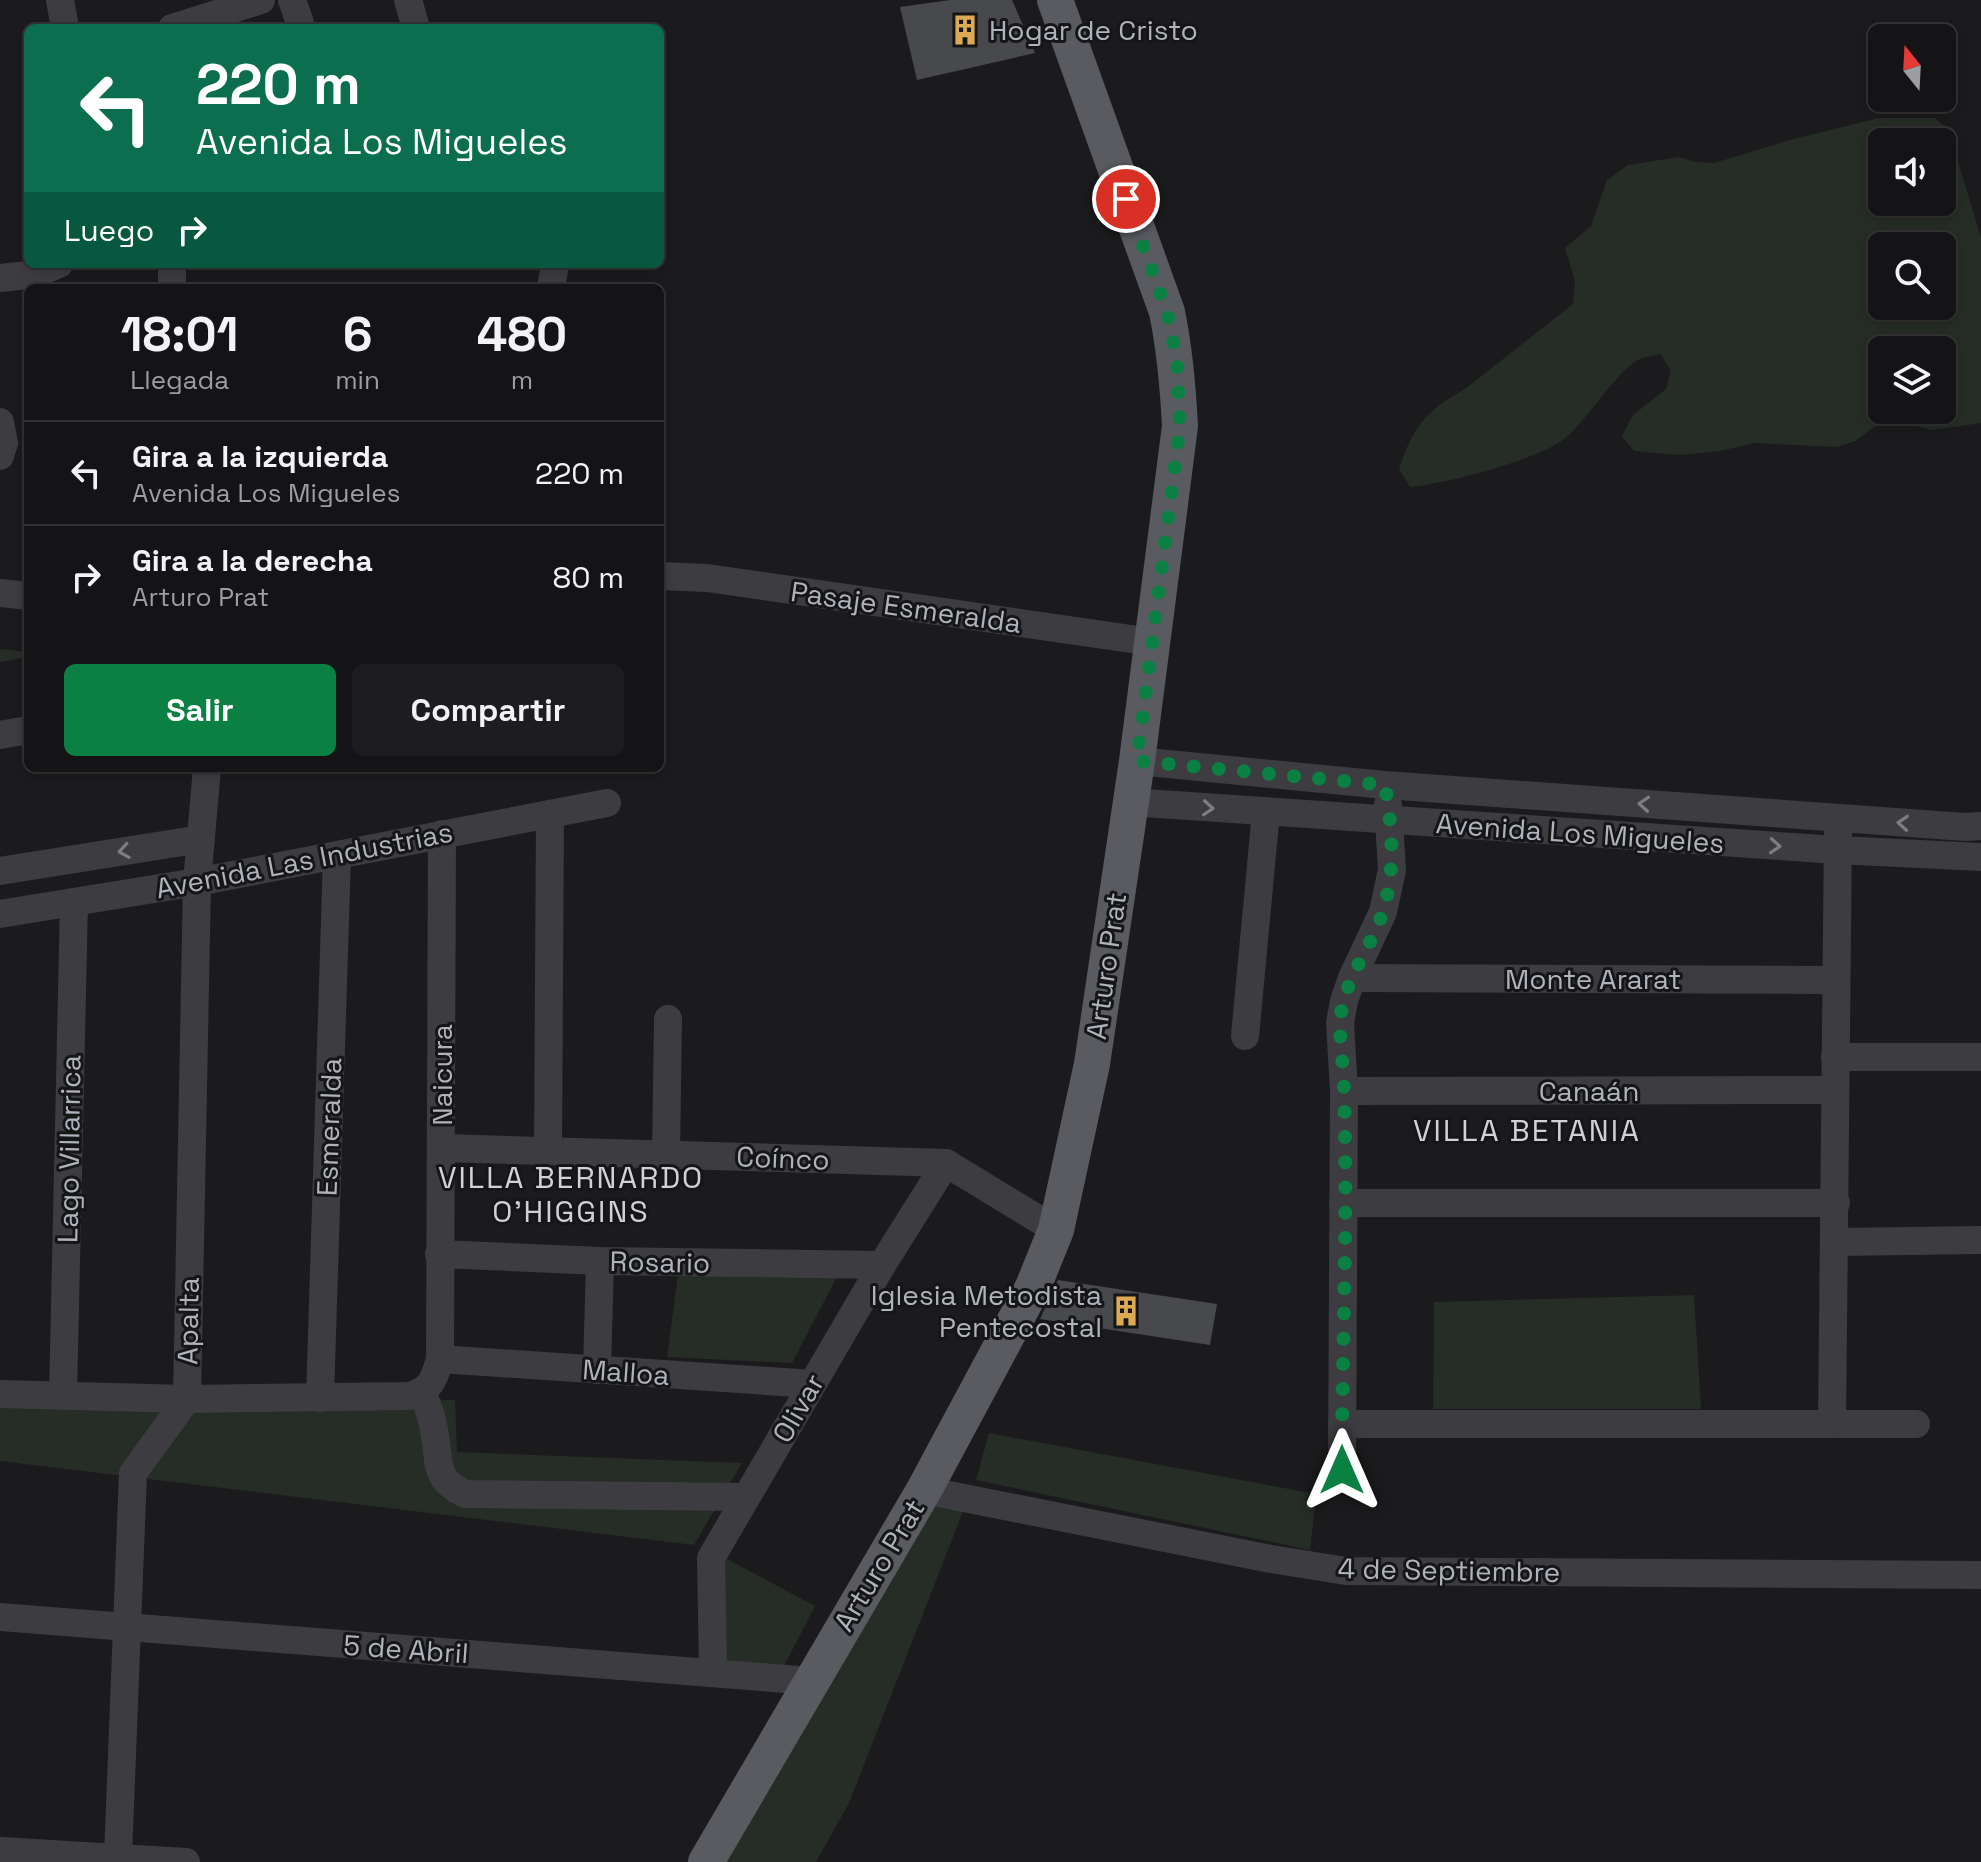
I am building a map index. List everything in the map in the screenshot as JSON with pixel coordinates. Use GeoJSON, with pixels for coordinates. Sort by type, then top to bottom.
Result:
{"type":"FeatureCollection","features":[{"type":"Feature","properties":{"kind":"main road","name":"Arturo Prat"},"geometry":{"type":"LineString","coordinates":[[706,1862],[924,1490],[1033,1287],[1056,1230],[1092,1064],[1137,761],[1180,426],[1177,360],[1167,312],[1055,0]]}},
{"type":"Feature","properties":{"kind":"street"},"geometry":{"type":"LineString","coordinates":[[60,0],[64,24]]}},
{"type":"Feature","properties":{"kind":"street"},"geometry":{"type":"LineString","coordinates":[[185,24],[261,0]]}},
{"type":"Feature","properties":{"kind":"street"},"geometry":{"type":"LineString","coordinates":[[292,0],[300,24]]}},
{"type":"Feature","properties":{"kind":"street"},"geometry":{"type":"LineString","coordinates":[[408,0],[415,24]]}},
{"type":"Feature","properties":{"kind":"street"},"geometry":{"type":"LineString","coordinates":[[0,278],[36,274],[51,268]]}},
{"type":"Feature","properties":{"kind":"street"},"geometry":{"type":"LineString","coordinates":[[0,422],[4,443],[0,456]]}},
{"type":"Feature","properties":{"kind":"street","name":"Pasaje Esmeralda"},"geometry":{"type":"LineString","coordinates":[[664,576],[707,578],[1152,642]]}},
{"type":"Feature","properties":{"kind":"street"},"geometry":{"type":"LineString","coordinates":[[0,593],[24,596]]}},
{"type":"Feature","properties":{"kind":"street"},"geometry":{"type":"LineString","coordinates":[[0,735],[24,731]]}},
{"type":"Feature","properties":{"kind":"street","name":"Avenida Los Migueles"},"geometry":{"type":"LineString","coordinates":[[1137,761],[1385,785],[1981,826]]}},
{"type":"Feature","properties":{"kind":"street","name":"Apalta"},"geometry":{"type":"LineString","coordinates":[[118,1857],[133,1473],[187,1399],[197,882],[207,772]]}},
{"type":"Feature","properties":{"kind":"street"},"geometry":{"type":"LineString","coordinates":[[1342,1470],[1344,1091],[1340,1023],[1352,978],[1383,912],[1392,870],[1391,821],[1385,785]]}},
{"type":"Feature","properties":{"kind":"street","name":"Avenida Los Migueles"},"geometry":{"type":"LineString","coordinates":[[1130,802],[1981,857]]}},
{"type":"Feature","properties":{"kind":"street","name":"Avenida Las Industrias"},"geometry":{"type":"LineString","coordinates":[[0,914],[197,882],[607,803]]}},
{"type":"Feature","properties":{"kind":"street"},"geometry":{"type":"LineString","coordinates":[[1245,1036],[1266,812]]}},
{"type":"Feature","properties":{"kind":"street"},"geometry":{"type":"LineString","coordinates":[[548,1151],[550,814]]}},
{"type":"Feature","properties":{"kind":"street"},"geometry":{"type":"LineString","coordinates":[[1832,1424],[1838,818]]}},
{"type":"Feature","properties":{"kind":"street","name":"Naicura"},"geometry":{"type":"LineString","coordinates":[[415,1394],[432,1384],[440,1359],[442,834]]}},
{"type":"Feature","properties":{"kind":"street","name":"Avenida Las Industrias"},"geometry":{"type":"LineString","coordinates":[[0,871],[201,839]]}},
{"type":"Feature","properties":{"kind":"street","name":"Esmeralda"},"geometry":{"type":"LineString","coordinates":[[320,1398],[337,856]]}},
{"type":"Feature","properties":{"kind":"street","name":"Lago Villarrica"},"geometry":{"type":"LineString","coordinates":[[63,1396],[74,902]]}},
{"type":"Feature","properties":{"kind":"street","name":"Monte Ararat"},"geometry":{"type":"LineString","coordinates":[[1352,978],[1835,980]]}},
{"type":"Feature","properties":{"kind":"street"},"geometry":{"type":"LineString","coordinates":[[666,1154],[668,1019]]}},
{"type":"Feature","properties":{"kind":"street"},"geometry":{"type":"LineString","coordinates":[[1835,1057],[1981,1057]]}},
{"type":"Feature","properties":{"kind":"street","name":"Canaán"},"geometry":{"type":"LineString","coordinates":[[1344,1091],[1834,1090]]}},
{"type":"Feature","properties":{"kind":"street","name":"Coínco"},"geometry":{"type":"LineString","coordinates":[[443,1148],[946,1163],[1056,1230]]}},
{"type":"Feature","properties":{"kind":"street","name":"Olivar"},"geometry":{"type":"LineString","coordinates":[[713,1672],[711,1558],[882,1265],[946,1163]]}},
{"type":"Feature","properties":{"kind":"street"},"geometry":{"type":"LineString","coordinates":[[1343,1203],[1836,1203]]}},
{"type":"Feature","properties":{"kind":"street"},"geometry":{"type":"LineString","coordinates":[[1836,1242],[1981,1240]]}},
{"type":"Feature","properties":{"kind":"street","name":"Rosario"},"geometry":{"type":"LineString","coordinates":[[439,1254],[600,1261],[882,1265]]}},
{"type":"Feature","properties":{"kind":"street"},"geometry":{"type":"LineString","coordinates":[[597,1370],[600,1261]]}},
{"type":"Feature","properties":{"kind":"street","name":"Malloa"},"geometry":{"type":"LineString","coordinates":[[440,1359],[812,1384]]}},
{"type":"Feature","properties":{"kind":"street"},"geometry":{"type":"LineString","coordinates":[[0,1394],[187,1399],[415,1394],[431,1411],[438,1471],[450,1487],[465,1494],[746,1497]]}},
{"type":"Feature","properties":{"kind":"street"},"geometry":{"type":"LineString","coordinates":[[1342,1424],[1916,1424]]}},
{"type":"Feature","properties":{"kind":"street","name":"4 de Septiembre"},"geometry":{"type":"LineString","coordinates":[[924,1490],[1346,1571],[1981,1575]]}},
{"type":"Feature","properties":{"kind":"street","name":"5 de Abril"},"geometry":{"type":"LineString","coordinates":[[0,1617],[811,1681]]}},
{"type":"Feature","properties":{"kind":"street"},"geometry":{"type":"LineString","coordinates":[[0,1851],[186,1862]]}},
{"type":"Feature","properties":{"kind":"shaded area"},"geometry":{"type":"Polygon","coordinates":[[[1879,118],[1934,118],[1948,128],[1868,128],[1868,216],[1956,216],[1956,155],[1981,238],[1981,423],[1932,430],[1907,424],[1956,424],[1956,336],[1868,336],[1868,424],[1882,424],[1855,441],[1837,447],[1754,443],[1720,451],[1680,455],[1634,451],[1622,436],[1633,415],[1666,389],[1671,370],[1660,354],[1633,363],[1573,431],[1551,447],[1490,470],[1410,487],[1399,469],[1415,431],[1430,413],[1573,304],[1575,281],[1565,248],[1591,226],[1607,180],[1628,165],[1679,157],[1714,163],[1879,118]]]}},
{"type":"Feature","properties":{"kind":"shaded area"},"geometry":{"type":"Polygon","coordinates":[[[0,649],[24,652],[24,658],[0,662],[0,649]]]}},
{"type":"Feature","properties":{"kind":"shaded area"},"geometry":{"type":"Polygon","coordinates":[[[842,1267],[792,1363],[667,1357],[678,1275],[842,1267]]]}},
{"type":"Feature","properties":{"kind":"shaded area"},"geometry":{"type":"Polygon","coordinates":[[[1694,1295],[1701,1409],[1433,1409],[1434,1302],[1694,1295]]]}},
{"type":"Feature","properties":{"kind":"shaded area"},"geometry":{"type":"Polygon","coordinates":[[[455,1400],[457,1452],[742,1463],[694,1545],[0,1461],[0,1404],[455,1400]]]}},
{"type":"Feature","properties":{"kind":"shaded area"},"geometry":{"type":"Polygon","coordinates":[[[989,1433],[1316,1494],[1310,1550],[976,1480],[989,1433]]]}},
{"type":"Feature","properties":{"kind":"shaded area"},"geometry":{"type":"Polygon","coordinates":[[[913,1503],[964,1509],[849,1803],[816,1862],[701,1862],[913,1503]]]}},
{"type":"Feature","properties":{"kind":"shaded area"},"geometry":{"type":"Polygon","coordinates":[[[716,1553],[815,1606],[782,1670],[703,1661],[716,1553]]]}},
{"type":"Feature","properties":{"kind":"building","name":"Hogar de Cristo"},"geometry":{"type":"Polygon","coordinates":[[[950,0],[1012,0],[1035,53],[917,80],[900,7],[950,0]]]}},
{"type":"Feature","properties":{"kind":"building","name":"Iglesia Metodista Pentecostal"},"geometry":{"type":"Polygon","coordinates":[[[1058,1280],[1217,1304],[1210,1345],[1040,1319],[1058,1280]]]}},
{"type":"Feature","properties":{"kind":"place","name":"Hogar de Cristo"},"geometry":{"type":"Point","coordinates":[965,30]}},
{"type":"Feature","properties":{"kind":"place","name":"Iglesia Metodista Pentecostal"},"geometry":{"type":"Point","coordinates":[1126,1311]}},
{"type":"Feature","properties":{"kind":"district","name":"VILLA BETANIA"},"geometry":{"type":"Point","coordinates":[1527,1130]}},
{"type":"Feature","properties":{"kind":"district","name":"VILLA BERNARDO O'HIGGINS"},"geometry":{"type":"Point","coordinates":[571,1194]}},
{"type":"Feature","properties":{"kind":"route"},"geometry":{"type":"LineString","coordinates":[[1126,199],[1167,312],[1177,360],[1180,426],[1137,761],[1385,785],[1391,821],[1392,870],[1383,912],[1352,978],[1340,1023],[1344,1091],[1342,1470]]}}]}
